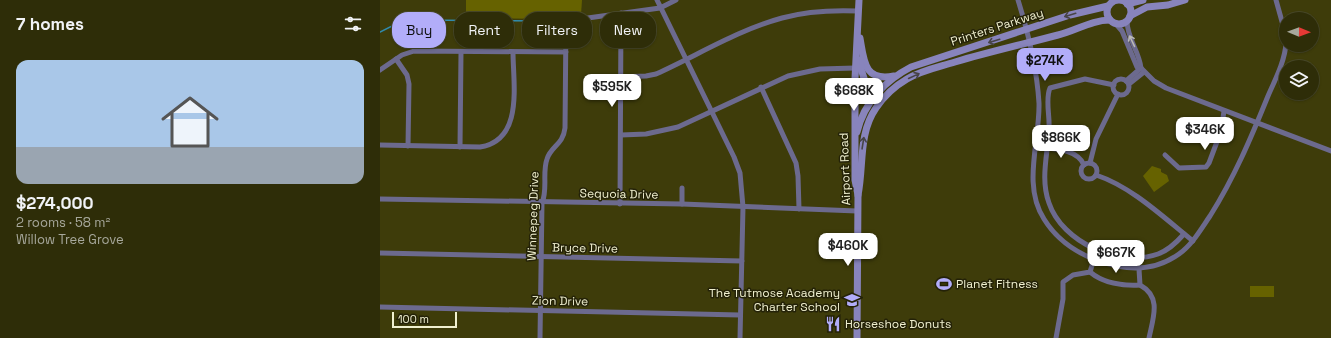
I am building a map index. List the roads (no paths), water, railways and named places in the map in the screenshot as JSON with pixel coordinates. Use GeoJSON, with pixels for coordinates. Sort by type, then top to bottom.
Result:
{"type":"FeatureCollection","features":[{"type":"Feature","properties":{"kind":"main road","name":"Airport Road"},"geometry":{"type":"LineString","coordinates":[[857,338],[858,195],[855,180],[855,142],[859,0]]}},
{"type":"Feature","properties":{"kind":"main road"},"geometry":{"type":"LineString","coordinates":[[1142,0],[1111,3],[1107,10],[1113,22],[1128,19],[1147,7],[1168,5],[1185,0]]}},
{"type":"Feature","properties":{"kind":"main road"},"geometry":{"type":"LineString","coordinates":[[1124,1],[1130,11],[1128,19]]}},
{"type":"Feature","properties":{"kind":"main road","name":"Printers Parkway"},"geometry":{"type":"LineString","coordinates":[[858,23],[865,66],[871,73],[881,78],[894,76],[922,62],[1026,31],[1070,15],[1111,3]]}},
{"type":"Feature","properties":{"kind":"main road","name":"Printers Parkway"},"geometry":{"type":"LineString","coordinates":[[858,195],[861,179],[862,145],[864,134],[875,109],[899,84],[922,72],[1028,42],[1059,35],[1096,21],[1113,22]]}},
{"type":"Feature","properties":{"kind":"main road"},"geometry":{"type":"LineString","coordinates":[[861,42],[861,69],[866,84]]}},
{"type":"Feature","properties":{"kind":"main road"},"geometry":{"type":"LineString","coordinates":[[856,70],[866,84],[883,99]]}},
{"type":"Feature","properties":{"kind":"main road","name":"Printers Parkway"},"geometry":{"type":"LineString","coordinates":[[855,142],[863,114],[877,93],[894,76]]}},
{"type":"Feature","properties":{"kind":"street"},"geometry":{"type":"LineString","coordinates":[[657,0],[734,157],[740,173],[743,207],[740,338]]}},
{"type":"Feature","properties":{"kind":"street","name":"Winnepeg Drive"},"geometry":{"type":"LineString","coordinates":[[629,12],[660,8],[676,0]]}},
{"type":"Feature","properties":{"kind":"street"},"geometry":{"type":"LineString","coordinates":[[1018,0],[1026,31],[1038,94],[1039,115],[1033,182],[1035,195],[1042,217],[1063,242],[1094,259],[1118,268],[1139,269],[1151,267],[1178,254],[1193,241],[1234,175],[1257,124],[1283,59],[1284,52]]}},
{"type":"Feature","properties":{"kind":"street"},"geometry":{"type":"LineString","coordinates":[[1276,0],[1279,12]]}},
{"type":"Feature","properties":{"kind":"street"},"geometry":{"type":"LineString","coordinates":[[620,77],[656,74],[751,28],[783,17],[813,12],[858,11]]}},
{"type":"Feature","properties":{"kind":"street","name":"Winnepeg Drive"},"geometry":{"type":"LineString","coordinates":[[540,338],[542,203],[544,197],[546,160],[549,153],[559,144],[564,135],[565,128],[566,22],[600,16]]}},
{"type":"Feature","properties":{"kind":"street"},"geometry":{"type":"LineString","coordinates":[[1128,19],[1127,30],[1138,52],[1143,70]]}},
{"type":"Feature","properties":{"kind":"street"},"geometry":{"type":"LineString","coordinates":[[1113,22],[1122,31],[1137,67],[1166,88],[1331,152]]}},
{"type":"Feature","properties":{"kind":"street"},"geometry":{"type":"LineString","coordinates":[[620,48],[620,204]]}},
{"type":"Feature","properties":{"kind":"street"},"geometry":{"type":"LineString","coordinates":[[380,70],[396,59],[414,51],[566,52]]}},
{"type":"Feature","properties":{"kind":"street"},"geometry":{"type":"LineString","coordinates":[[460,147],[461,52]]}},
{"type":"Feature","properties":{"kind":"street"},"geometry":{"type":"LineString","coordinates":[[380,145],[480,147],[495,142],[507,129],[512,116],[513,52]]}},
{"type":"Feature","properties":{"kind":"street"},"geometry":{"type":"LineString","coordinates":[[396,59],[406,75],[409,84],[408,146]]}},
{"type":"Feature","properties":{"kind":"street"},"geometry":{"type":"LineString","coordinates":[[621,135],[646,134],[678,127],[781,78],[804,71],[831,68],[856,70]]}},
{"type":"Feature","properties":{"kind":"street"},"geometry":{"type":"LineString","coordinates":[[1127,82],[1129,89],[1126,94],[1118,94],[1114,90],[1114,85],[1117,80],[1127,82],[1143,70]]}},
{"type":"Feature","properties":{"kind":"street"},"geometry":{"type":"LineString","coordinates":[[1114,85],[1085,79],[1050,88],[1044,179],[1049,205],[1060,223],[1078,239],[1110,254],[1138,258],[1162,253],[1172,246],[1184,234]]}},
{"type":"Feature","properties":{"kind":"street"},"geometry":{"type":"LineString","coordinates":[[761,87],[796,162],[799,209]]}},
{"type":"Feature","properties":{"kind":"street"},"geometry":{"type":"LineString","coordinates":[[1090,163],[1096,139],[1118,94]]}},
{"type":"Feature","properties":{"kind":"street"},"geometry":{"type":"LineString","coordinates":[[1165,155],[1179,168],[1206,167],[1222,131],[1224,111]]}},
{"type":"Feature","properties":{"kind":"street"},"geometry":{"type":"LineString","coordinates":[[495,142],[499,147]]}},
{"type":"Feature","properties":{"kind":"street"},"geometry":{"type":"LineString","coordinates":[[559,144],[564,149]]}},
{"type":"Feature","properties":{"kind":"street"},"geometry":{"type":"LineString","coordinates":[[1036,147],[1072,154],[1082,160],[1084,165]]}},
{"type":"Feature","properties":{"kind":"street"},"geometry":{"type":"LineString","coordinates":[[1090,163],[1084,165],[1081,172],[1085,177],[1092,178],[1096,175]]}},
{"type":"Feature","properties":{"kind":"street"},"geometry":{"type":"LineString","coordinates":[[1090,163],[1096,168],[1096,175]]}},
{"type":"Feature","properties":{"kind":"street"},"geometry":{"type":"LineString","coordinates":[[1096,175],[1137,198],[1193,241]]}},
{"type":"Feature","properties":{"kind":"street"},"geometry":{"type":"LineString","coordinates":[[682,188],[682,204]]}},
{"type":"Feature","properties":{"kind":"street","name":"Sequoia Drive"},"geometry":{"type":"LineString","coordinates":[[380,199],[542,203],[682,204],[857,211]]}},
{"type":"Feature","properties":{"kind":"street","name":"Bryce Drive"},"geometry":{"type":"LineString","coordinates":[[380,253],[742,261]]}},
{"type":"Feature","properties":{"kind":"street"},"geometry":{"type":"LineString","coordinates":[[1090,272],[1094,259]]}},
{"type":"Feature","properties":{"kind":"street"},"geometry":{"type":"LineString","coordinates":[[1139,269],[1140,285]]}},
{"type":"Feature","properties":{"kind":"street"},"geometry":{"type":"LineString","coordinates":[[1056,338],[1063,299],[1063,282],[1073,275],[1090,272],[1102,280],[1140,285],[1148,290],[1154,300],[1149,338]]}},
{"type":"Feature","properties":{"kind":"street","name":"Zion Drive"},"geometry":{"type":"LineString","coordinates":[[380,307],[740,315]]}},
{"type":"Feature","properties":{"kind":"waterway"},"geometry":{"type":"LineString","coordinates":[[380,32],[400,22],[413,20],[522,21]]}},
{"type":"Feature","properties":{"kind":"place","name":"Planet Fitness"},"geometry":{"type":"Point","coordinates":[944,284]}},
{"type":"Feature","properties":{"kind":"place","name":"The Tutmose Academy Charter School"},"geometry":{"type":"Point","coordinates":[852,300]}},
{"type":"Feature","properties":{"kind":"place","name":"Horseshoe Donuts"},"geometry":{"type":"Point","coordinates":[833,324]}}]}
